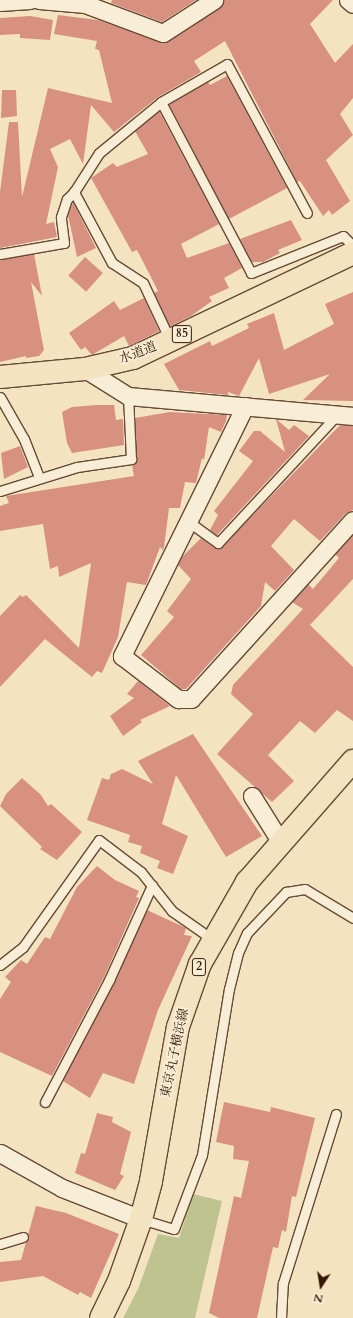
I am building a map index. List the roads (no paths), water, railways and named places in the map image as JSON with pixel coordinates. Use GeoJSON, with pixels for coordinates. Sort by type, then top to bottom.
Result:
{"type":"FeatureCollection","features":[{"type":"Feature","properties":{"kind":"main road","name":"水道道"},"geometry":{"type":"LineString","coordinates":[[0,377],[85,369],[133,358],[353,253]]}},
{"type":"Feature","properties":{"kind":"main road","name":"東京丸子横浜線"},"geometry":{"type":"LineString","coordinates":[[101,1318],[119,1281],[141,1219],[155,1158],[178,1026],[212,939],[247,882],[280,842],[353,761]]}},
{"type":"Feature","properties":{"kind":"street"},"geometry":{"type":"LineString","coordinates":[[0,2],[30,0]]}},
{"type":"Feature","properties":{"kind":"street"},"geometry":{"type":"LineString","coordinates":[[39,0],[86,2],[163,34],[214,0]]}},
{"type":"Feature","properties":{"kind":"street"},"geometry":{"type":"LineString","coordinates":[[348,0],[353,4]]}},
{"type":"Feature","properties":{"kind":"street"},"geometry":{"type":"LineString","coordinates":[[85,369],[128,396],[345,416]]}},
{"type":"Feature","properties":{"kind":"street"},"geometry":{"type":"LineString","coordinates":[[246,406],[122,656],[178,699],[191,699],[353,520]]}},
{"type":"Feature","properties":{"kind":"street"},"geometry":{"type":"LineString","coordinates":[[252,796],[280,842]]}},
{"type":"Feature","properties":{"kind":"street"},"geometry":{"type":"LineString","coordinates":[[0,1153],[62,1188],[141,1219]]}},
{"type":"Feature","properties":{"kind":"lane"},"geometry":{"type":"LineString","coordinates":[[0,254],[64,243],[62,216],[67,199],[74,192],[99,153],[161,102],[227,64],[307,213]]}},
{"type":"Feature","properties":{"kind":"lane"},"geometry":{"type":"LineString","coordinates":[[161,102],[251,273],[343,236],[353,246]]}},
{"type":"Feature","properties":{"kind":"lane"},"geometry":{"type":"LineString","coordinates":[[74,192],[112,263],[143,283],[170,340]]}},
{"type":"Feature","properties":{"kind":"lane"},"geometry":{"type":"LineString","coordinates":[[0,491],[39,477],[77,467],[131,459],[128,396]]}},
{"type":"Feature","properties":{"kind":"lane"},"geometry":{"type":"LineString","coordinates":[[0,397],[24,439],[39,477]]}},
{"type":"Feature","properties":{"kind":"lane"},"geometry":{"type":"LineString","coordinates":[[189,522],[218,543],[345,416]]}},
{"type":"Feature","properties":{"kind":"lane"},"geometry":{"type":"LineString","coordinates":[[0,964],[23,947],[99,840],[141,872],[172,911],[212,939]]}},
{"type":"Feature","properties":{"kind":"lane"},"geometry":{"type":"LineString","coordinates":[[45,1102],[109,980],[152,885]]}},
{"type":"Feature","properties":{"kind":"lane"},"geometry":{"type":"LineString","coordinates":[[141,1219],[174,1229],[202,1154],[229,989],[238,953],[247,933],[286,892],[306,889],[353,918]]}},
{"type":"Feature","properties":{"kind":"lane"},"geometry":{"type":"LineString","coordinates":[[281,1318],[282,1283],[336,1114]]}},
{"type":"Feature","properties":{"kind":"lane"},"geometry":{"type":"LineString","coordinates":[[0,1244],[23,1236]]}}]}
